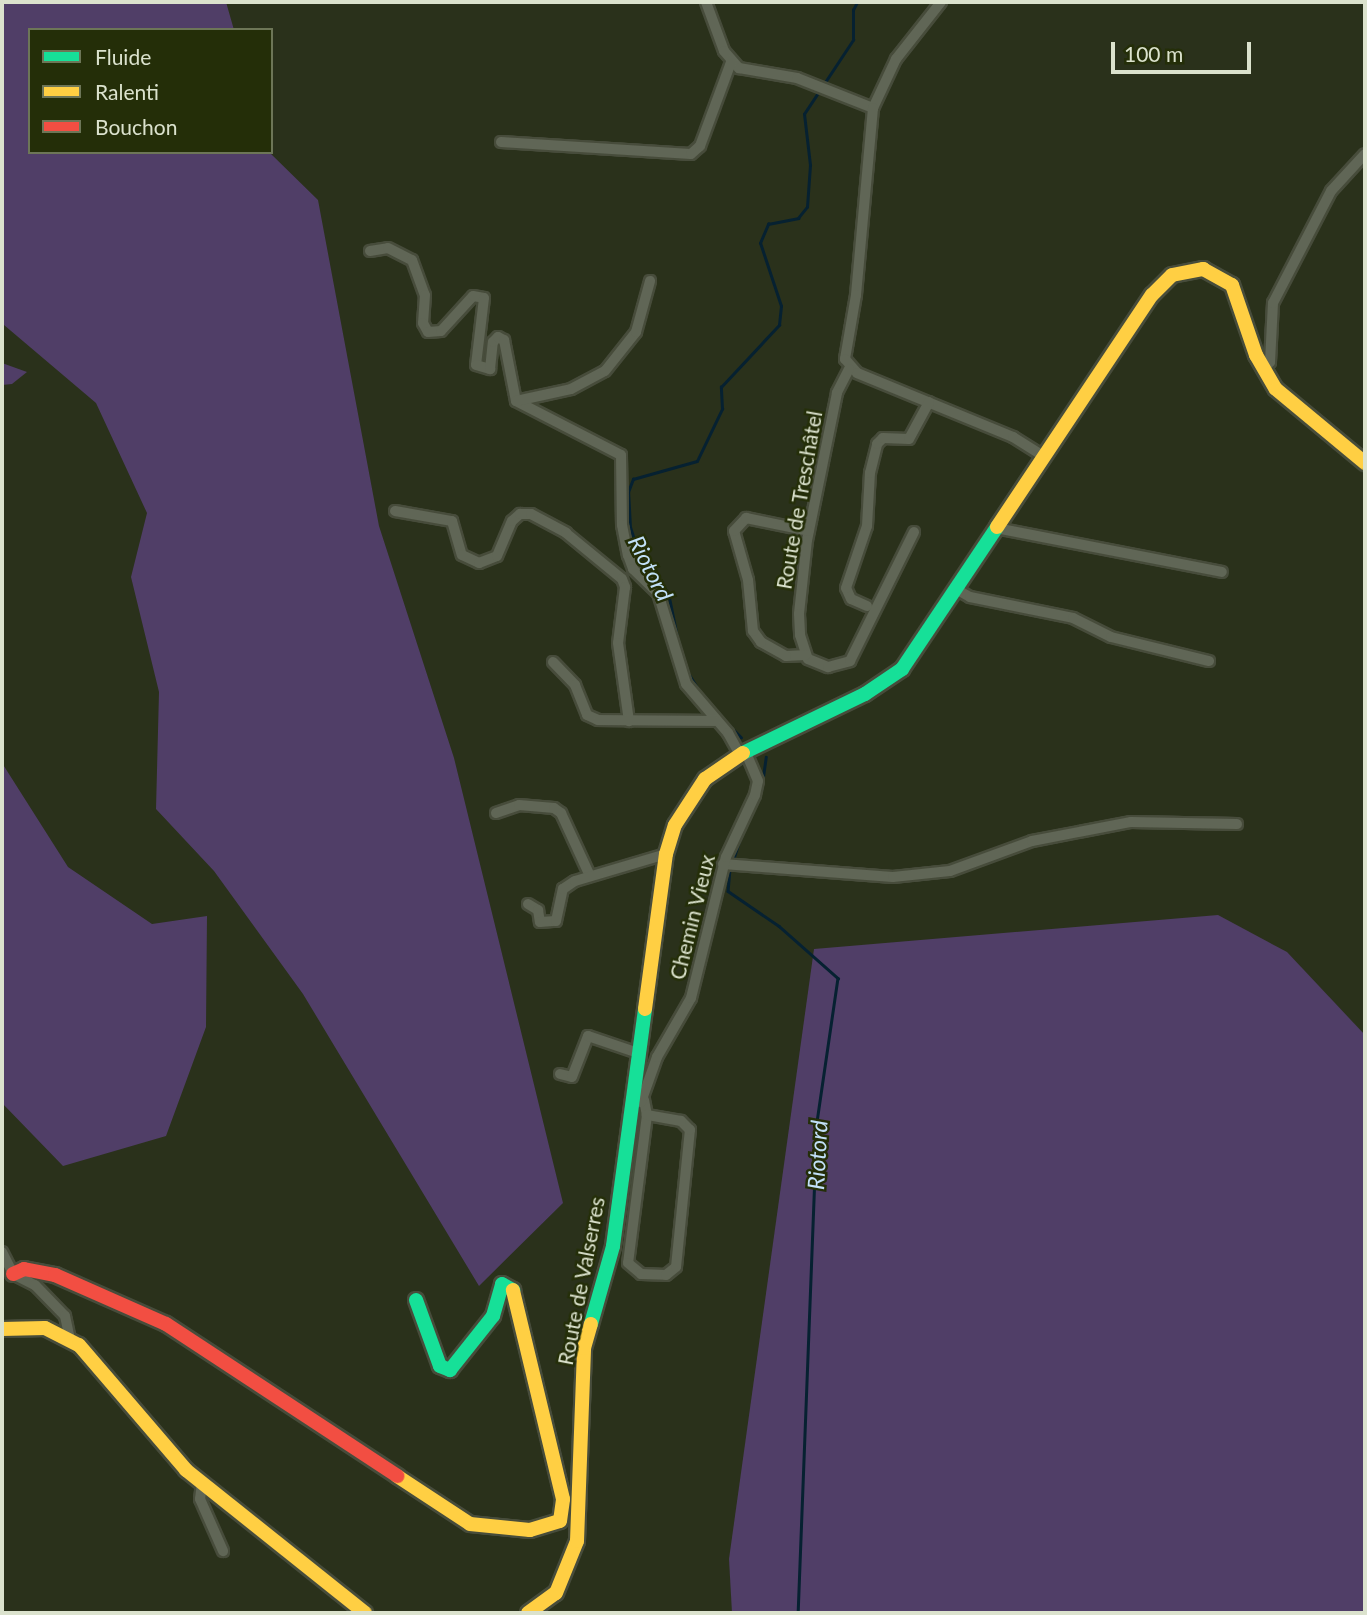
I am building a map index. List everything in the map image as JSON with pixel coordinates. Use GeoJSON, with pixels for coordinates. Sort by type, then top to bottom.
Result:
{"type":"FeatureCollection","features":[{"type":"Feature","properties":{"kind":"street"},"geometry":{"type":"LineString","coordinates":[[706,2],[731,62],[739,68],[797,78],[873,108]]}},
{"type":"Feature","properties":{"kind":"street","name":"Route de Treschâtel"},"geometry":{"type":"LineString","coordinates":[[806,655],[799,614],[809,531],[838,393],[849,369],[845,359],[856,295],[873,108],[896,59],[941,2]]}},
{"type":"Feature","properties":{"kind":"street"},"geometry":{"type":"LineString","coordinates":[[501,142],[691,154],[700,146],[731,62]]}},
{"type":"Feature","properties":{"kind":"street"},"geometry":{"type":"LineString","coordinates":[[1263,369],[1270,362],[1273,303],[1331,191],[1365,154]]}},
{"type":"Feature","properties":{"kind":"street"},"geometry":{"type":"LineString","coordinates":[[370,251],[388,248],[412,260],[425,295],[423,323],[428,332],[441,331],[473,296],[484,298],[477,365],[490,369],[493,342],[498,337],[504,340],[516,401],[571,389],[606,371],[636,332],[650,281]]}},
{"type":"Feature","properties":{"kind":"street"},"geometry":{"type":"LineString","coordinates":[[996,528],[1044,453],[1163,282],[1192,268],[1213,272],[1232,285],[1263,369],[1286,400],[1365,463]]}},
{"type":"Feature","properties":{"kind":"street"},"geometry":{"type":"LineString","coordinates":[[849,369],[1013,437],[1044,453]]}},
{"type":"Feature","properties":{"kind":"street","name":"Chemin Vieux"},"geometry":{"type":"LineString","coordinates":[[516,401],[621,455],[622,525],[633,569],[658,593],[686,684],[743,754],[758,781],[728,865],[691,998],[639,1085]]}},
{"type":"Feature","properties":{"kind":"street"},"geometry":{"type":"LineString","coordinates":[[867,606],[851,598],[846,587],[867,526],[870,473],[877,444],[883,438],[909,439],[929,402]]}},
{"type":"Feature","properties":{"kind":"street"},"geometry":{"type":"LineString","coordinates":[[996,528],[1024,491],[1044,453]]}},
{"type":"Feature","properties":{"kind":"street"},"geometry":{"type":"LineString","coordinates":[[395,511],[452,521],[463,555],[479,563],[496,556],[512,521],[520,514],[531,514],[566,533],[622,579],[625,587],[618,643],[629,721]]}},
{"type":"Feature","properties":{"kind":"street"},"geometry":{"type":"LineString","coordinates":[[809,531],[746,518],[734,531],[749,586],[753,631],[761,642],[786,656],[806,655],[828,667],[850,661],[914,532]]}},
{"type":"Feature","properties":{"kind":"street"},"geometry":{"type":"LineString","coordinates":[[996,528],[1222,572]]}},
{"type":"Feature","properties":{"kind":"street","name":"Route de Valserres"},"geometry":{"type":"LineString","coordinates":[[528,1613],[556,1593],[578,1541],[584,1348],[613,1247],[638,1101],[638,1053],[659,898],[666,854],[675,825],[692,794],[705,779],[743,754],[894,677],[996,528]]}},
{"type":"Feature","properties":{"kind":"street"},"geometry":{"type":"LineString","coordinates":[[956,589],[970,597],[1073,618],[1111,637],[1209,661]]}},
{"type":"Feature","properties":{"kind":"street"},"geometry":{"type":"LineString","coordinates":[[553,662],[575,685],[587,715],[598,720],[716,721]]}},
{"type":"Feature","properties":{"kind":"street"},"geometry":{"type":"LineString","coordinates":[[496,813],[519,805],[554,808],[561,813],[590,876]]}},
{"type":"Feature","properties":{"kind":"street"},"geometry":{"type":"LineString","coordinates":[[728,865],[893,877],[950,872],[1032,841],[1131,822],[1237,824]]}},
{"type":"Feature","properties":{"kind":"street"},"geometry":{"type":"LineString","coordinates":[[528,904],[538,910],[540,922],[556,921],[563,889],[590,876],[666,854]]}},
{"type":"Feature","properties":{"kind":"street"},"geometry":{"type":"LineString","coordinates":[[560,1074],[572,1077],[588,1037],[638,1053]]}},
{"type":"Feature","properties":{"kind":"street"},"geometry":{"type":"LineString","coordinates":[[638,1101],[647,1115],[628,1263],[641,1274],[666,1275],[676,1267],[690,1130],[681,1121],[647,1115]]}},
{"type":"Feature","properties":{"kind":"street"},"geometry":{"type":"LineString","coordinates":[[2,1252],[13,1274],[35,1285],[65,1316],[70,1339]]}},
{"type":"Feature","properties":{"kind":"street"},"geometry":{"type":"LineString","coordinates":[[13,1274],[24,1269],[55,1275],[166,1324],[470,1524],[530,1530],[560,1521],[564,1499],[512,1286],[502,1284],[493,1316],[450,1370],[440,1366],[416,1300]]}},
{"type":"Feature","properties":{"kind":"street"},"geometry":{"type":"LineString","coordinates":[[2,1329],[45,1328],[70,1339],[96,1362],[171,1454],[202,1483],[365,1613]]}},
{"type":"Feature","properties":{"kind":"street"},"geometry":{"type":"LineString","coordinates":[[202,1483],[200,1499],[223,1551]]}},
{"type":"Feature","properties":{"kind":"shaded area"},"geometry":{"type":"Polygon","coordinates":[[[2,2],[226,2],[233,28],[28,28],[28,154],[271,154],[318,200],[379,526],[454,758],[563,1203],[479,1286],[303,994],[214,871],[156,809],[159,692],[131,577],[147,513],[96,403],[4,325],[2,2]]]}},
{"type":"Feature","properties":{"kind":"shaded area"},"geometry":{"type":"Polygon","coordinates":[[[2,363],[27,372],[12,384],[2,385],[2,363]]]}},
{"type":"Feature","properties":{"kind":"shaded area"},"geometry":{"type":"Polygon","coordinates":[[[2,763],[68,867],[152,924],[207,916],[206,1027],[166,1136],[63,1166],[2,1103],[2,763]]]}},
{"type":"Feature","properties":{"kind":"shaded area"},"geometry":{"type":"Polygon","coordinates":[[[1218,915],[1287,952],[1365,1035],[1365,1613],[732,1613],[729,1559],[814,949],[1218,915]]]}},
{"type":"Feature","properties":{"kind":"waterway","name":"Riotord"},"geometry":{"type":"LineString","coordinates":[[678,642],[668,593],[640,558],[630,528],[628,492],[633,479],[697,461],[722,409],[721,387],[779,325],[781,306],[760,243],[768,224],[798,218],[807,207],[810,165],[804,114],[853,40],[853,10],[857,2]]}},
{"type":"Feature","properties":{"kind":"waterway","name":"Riotord"},"geometry":{"type":"LineString","coordinates":[[687,671],[706,701]]}},
{"type":"Feature","properties":{"kind":"waterway","name":"Riotord"},"geometry":{"type":"LineString","coordinates":[[715,711],[741,737]]}},
{"type":"Feature","properties":{"kind":"waterway","name":"Riotord"},"geometry":{"type":"LineString","coordinates":[[761,791],[766,757]]}},
{"type":"Feature","properties":{"kind":"waterway","name":"Riotord"},"geometry":{"type":"LineString","coordinates":[[732,863],[741,836]]}},
{"type":"Feature","properties":{"kind":"waterway","name":"Riotord"},"geometry":{"type":"LineString","coordinates":[[730,869],[728,891],[779,926],[838,978],[817,1122],[798,1613]]}},
{"type":"Feature","properties":{"kind":"traffic: fast"},"geometry":{"type":"LineString","coordinates":[[743,753],[865,694],[902,669],[997,527]]}},
{"type":"Feature","properties":{"kind":"traffic: fast"},"geometry":{"type":"LineString","coordinates":[[591,1324],[613,1246],[645,1009]]}},
{"type":"Feature","properties":{"kind":"traffic: fast"},"geometry":{"type":"LineString","coordinates":[[416,1300],[440,1366],[450,1370],[493,1316],[502,1284],[513,1290]]}},
{"type":"Feature","properties":{"kind":"traffic: slow"},"geometry":{"type":"LineString","coordinates":[[997,527],[1152,295],[1172,275],[1203,269],[1232,285],[1256,355],[1276,389],[1365,463]]}},
{"type":"Feature","properties":{"kind":"traffic: slow"},"geometry":{"type":"LineString","coordinates":[[645,1009],[666,854],[675,825],[705,779],[743,753]]}},
{"type":"Feature","properties":{"kind":"traffic: slow"},"geometry":{"type":"LineString","coordinates":[[397,1476],[470,1524],[530,1530],[560,1521],[563,1499],[513,1290]]}},
{"type":"Feature","properties":{"kind":"traffic: slow"},"geometry":{"type":"LineString","coordinates":[[528,1613],[556,1593],[577,1541],[584,1348],[591,1324]]}},
{"type":"Feature","properties":{"kind":"traffic: slow"},"geometry":{"type":"LineString","coordinates":[[2,1329],[45,1328],[79,1345],[186,1470],[365,1613]]}},
{"type":"Feature","properties":{"kind":"traffic: jam"},"geometry":{"type":"LineString","coordinates":[[13,1274],[24,1269],[55,1275],[166,1324],[397,1476]]}}]}
